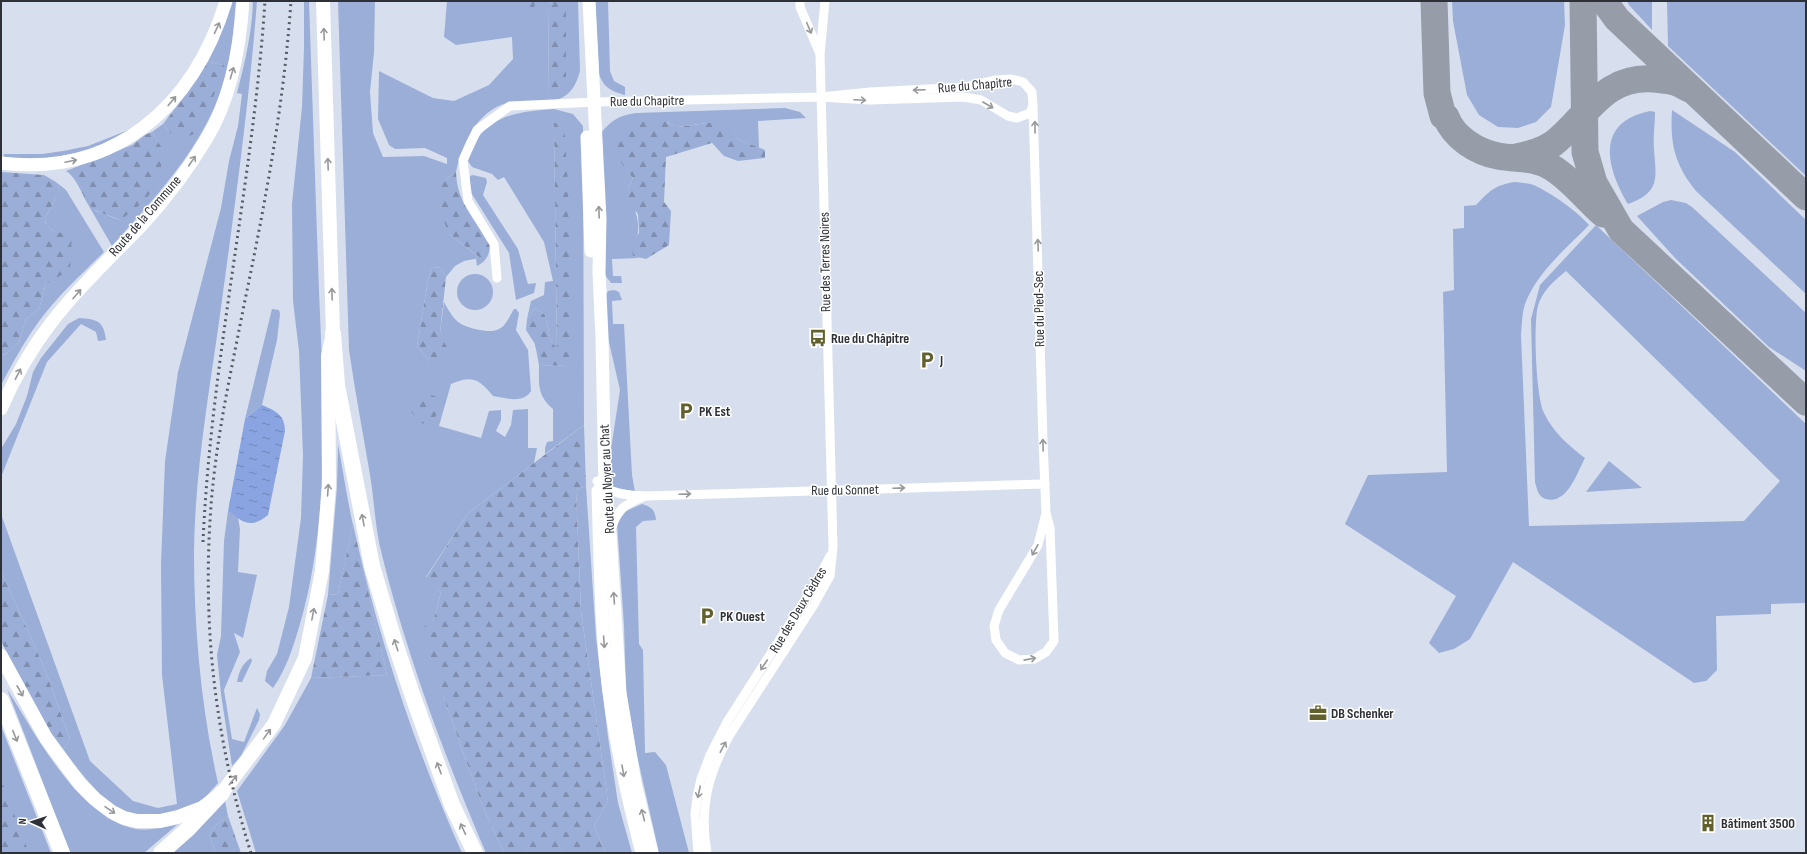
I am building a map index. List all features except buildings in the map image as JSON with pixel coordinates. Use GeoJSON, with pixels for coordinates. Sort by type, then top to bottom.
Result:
{"type":"FeatureCollection","features":[{"type":"Feature","properties":{"kind":"highway"},"geometry":{"type":"LineString","coordinates":[[333,333],[337,385],[372,566],[394,640],[415,702],[452,805],[474,853]]}},
{"type":"Feature","properties":{"kind":"highway"},"geometry":{"type":"LineString","coordinates":[[1,700],[62,853]]}},
{"type":"Feature","properties":{"kind":"highway"},"geometry":{"type":"LineString","coordinates":[[161,853],[188,829],[222,793]]}},
{"type":"Feature","properties":{"kind":"main road"},"geometry":{"type":"LineString","coordinates":[[1,656],[46,738],[80,784],[95,799],[112,812],[124,818],[137,821],[160,821],[178,817],[202,808],[222,793],[244,766],[274,724],[305,658],[322,571],[329,486],[328,356],[333,333],[323,1]]}},
{"type":"Feature","properties":{"kind":"street"},"geometry":{"type":"LineString","coordinates":[[1,163],[16,165],[54,164],[82,159],[115,146],[143,128],[165,110],[184,86],[202,59],[216,31],[226,1]]}},
{"type":"Feature","properties":{"kind":"street","name":"Route de la Commune"},"geometry":{"type":"LineString","coordinates":[[1,409],[23,365],[51,323],[113,253],[142,225],[173,187],[208,137],[220,110],[234,70],[241,26],[243,1]]}},
{"type":"Feature","properties":{"kind":"street","name":"Route du Noyer au Chat"},"geometry":{"type":"LineString","coordinates":[[582,1],[589,102],[600,218],[599,272],[602,337],[599,573],[606,667],[627,795],[642,853]]}},
{"type":"Feature","properties":{"kind":"street","name":"Route du Noyer au Chat"},"geometry":{"type":"LineString","coordinates":[[589,1],[589,102]]}},
{"type":"Feature","properties":{"kind":"street"},"geometry":{"type":"LineString","coordinates":[[800,1],[800,7],[820,54]]}},
{"type":"Feature","properties":{"kind":"street"},"geometry":{"type":"LineString","coordinates":[[820,54],[824,2]]}},
{"type":"Feature","properties":{"kind":"street","name":"Rue des Terres Noires"},"geometry":{"type":"LineString","coordinates":[[820,54],[833,547]]}},
{"type":"Feature","properties":{"kind":"street","name":"Rue du Chapitre"},"geometry":{"type":"LineString","coordinates":[[497,278],[494,244],[468,201],[463,160],[478,130],[510,106],[589,102],[821,98],[869,100],[964,97],[981,100],[1008,116],[1016,118],[1030,113],[1033,105],[1032,92],[1023,82],[1011,79],[996,80],[966,88],[870,92],[821,98]]}},
{"type":"Feature","properties":{"kind":"street","name":"Rue du Pied-Sec"},"geometry":{"type":"LineString","coordinates":[[1033,105],[1046,513]]}},
{"type":"Feature","properties":{"kind":"street","name":"Rue du Sonnet"},"geometry":{"type":"LineString","coordinates":[[601,485],[621,495],[646,496],[787,490],[1044,484]]}},
{"type":"Feature","properties":{"kind":"street","name":"Route du Noyer au Chat"},"geometry":{"type":"LineString","coordinates":[[601,485],[610,534],[620,693],[635,783],[652,853]]}},
{"type":"Feature","properties":{"kind":"street","name":"Rue du Sonnet"},"geometry":{"type":"LineString","coordinates":[[610,534],[618,511],[627,503],[646,496]]}},
{"type":"Feature","properties":{"kind":"street"},"geometry":{"type":"LineString","coordinates":[[1046,513],[1050,528],[1054,641],[1046,652],[1034,659],[1019,660],[1005,653],[996,640],[994,626],[998,610],[1038,545],[1046,513]]}},
{"type":"Feature","properties":{"kind":"street","name":"Rue des Deux Cèdres"},"geometry":{"type":"LineString","coordinates":[[698,853],[695,814],[697,797],[701,779],[710,755],[727,722],[816,583],[833,547]]}},
{"type":"Feature","properties":{"kind":"street","name":"Rue des Deux Cèdres"},"geometry":{"type":"LineString","coordinates":[[707,853],[704,805],[712,771],[729,736],[813,606],[830,576],[833,547]]}},
{"type":"Feature","properties":{"kind":"green space"},"geometry":{"type":"Polygon","coordinates":[[[231,1],[236,1],[229,61],[222,88],[212,113],[199,138],[184,161],[167,183],[112,246],[82,194],[96,211],[120,220],[162,148],[152,132],[163,124],[170,133],[223,65],[205,61],[231,1]]]}},
{"type":"Feature","properties":{"kind":"green space"},"geometry":{"type":"Polygon","coordinates":[[[253,1],[257,1],[254,40],[231,237],[203,433],[195,521],[194,580],[197,639],[207,726],[218,783],[200,803],[186,810],[150,816],[125,813],[107,803],[62,751],[70,739],[44,667],[1,571],[1,514],[90,761],[133,801],[158,808],[177,804],[162,675],[161,564],[165,461],[178,372],[221,208],[229,161],[238,126],[242,94],[237,93],[250,36],[253,1]]]}},
{"type":"Feature","properties":{"kind":"green space"},"geometry":{"type":"Polygon","coordinates":[[[304,1],[309,1],[322,353],[323,445],[321,491],[317,536],[310,581],[300,624],[286,665],[273,688],[265,681],[267,671],[277,654],[289,607],[301,518],[303,455],[299,351],[293,301],[292,204],[302,107],[304,1]]]}},
{"type":"Feature","properties":{"kind":"green space"},"geometry":{"type":"Polygon","coordinates":[[[338,1],[375,1],[374,53],[370,92],[373,133],[383,157],[424,156],[447,164],[447,158],[425,148],[395,149],[389,145],[378,119],[379,71],[433,98],[454,101],[489,85],[513,59],[512,37],[456,45],[444,37],[447,1],[554,1],[548,4],[549,97],[566,86],[566,1],[578,1],[580,71],[571,90],[559,99],[542,102],[510,102],[496,107],[487,113],[472,130],[462,151],[456,172],[445,180],[449,234],[480,258],[464,261],[455,266],[446,277],[441,268],[432,267],[428,280],[417,346],[429,361],[440,333],[444,302],[458,322],[467,327],[484,331],[495,331],[501,328],[506,323],[514,309],[516,309],[519,313],[516,330],[528,350],[531,391],[524,398],[509,399],[493,396],[479,382],[470,379],[451,384],[439,426],[481,438],[489,411],[501,410],[501,420],[496,431],[505,437],[511,425],[513,410],[528,409],[528,448],[537,448],[534,463],[468,513],[426,577],[441,592],[433,622],[443,696],[482,805],[504,853],[486,853],[455,778],[413,664],[390,586],[378,538],[370,475],[349,350],[338,1]]]}},
{"type":"Feature","properties":{"kind":"green space"},"geometry":{"type":"Polygon","coordinates":[[[527,1],[535,1],[534,11],[527,14],[527,1]]]}},
{"type":"Feature","properties":{"kind":"green space"},"geometry":{"type":"Polygon","coordinates":[[[554,1],[566,1],[566,86],[556,96],[549,97],[548,4],[554,1]]]}},
{"type":"Feature","properties":{"kind":"green space"},"geometry":{"type":"Polygon","coordinates":[[[595,1],[608,1],[610,71],[614,81],[625,87],[625,95],[606,86],[599,74],[595,1]]]}},
{"type":"Feature","properties":{"kind":"green space"},"geometry":{"type":"Polygon","coordinates":[[[1452,1],[1564,1],[1565,25],[1551,107],[1536,122],[1518,128],[1498,127],[1479,115],[1467,95],[1453,21],[1452,1]]]}},
{"type":"Feature","properties":{"kind":"green space"},"geometry":{"type":"Polygon","coordinates":[[[1627,1],[1652,1],[1652,30],[1629,5],[1627,1]]]}},
{"type":"Feature","properties":{"kind":"green space"},"geometry":{"type":"Polygon","coordinates":[[[1667,1],[1806,1],[1806,176],[1668,46],[1667,1]]]}},
{"type":"Feature","properties":{"kind":"green space"},"geometry":{"type":"Polygon","coordinates":[[[205,61],[224,65],[213,98],[194,134],[184,138],[170,133],[163,124],[187,93],[205,61]]]}},
{"type":"Feature","properties":{"kind":"green space"},"geometry":{"type":"Polygon","coordinates":[[[785,108],[800,112],[806,118],[758,121],[759,148],[739,140],[724,123],[708,123],[677,127],[667,122],[621,161],[633,178],[627,191],[635,209],[638,223],[633,256],[640,258],[612,259],[613,276],[621,276],[622,283],[611,283],[605,275],[601,133],[608,125],[625,115],[636,113],[785,108]]]}},
{"type":"Feature","properties":{"kind":"green space"},"geometry":{"type":"Polygon","coordinates":[[[554,109],[573,114],[583,126],[584,425],[545,454],[547,442],[553,441],[553,409],[544,399],[540,389],[539,365],[567,366],[554,123],[557,350],[551,341],[545,315],[535,308],[527,319],[531,301],[544,295],[545,282],[553,281],[544,242],[504,177],[498,180],[492,174],[472,167],[468,161],[478,138],[494,123],[503,118],[522,112],[554,109]]]}},
{"type":"Feature","properties":{"kind":"green space"},"geometry":{"type":"Polygon","coordinates":[[[1672,110],[1735,152],[1806,220],[1806,294],[1696,191],[1683,172],[1675,153],[1672,133],[1672,110]]]}},
{"type":"Feature","properties":{"kind":"green space"},"geometry":{"type":"Polygon","coordinates":[[[1650,111],[1655,112],[1654,183],[1646,194],[1628,204],[1614,175],[1610,148],[1613,136],[1620,125],[1632,117],[1650,111]]]}},
{"type":"Feature","properties":{"kind":"green space"},"geometry":{"type":"Polygon","coordinates":[[[659,119],[678,127],[708,123],[725,123],[739,140],[765,150],[765,158],[738,161],[724,156],[712,143],[666,157],[664,202],[671,211],[669,245],[646,259],[633,256],[631,244],[639,233],[638,214],[627,202],[627,191],[633,178],[621,162],[616,150],[620,135],[628,127],[640,122],[659,119]]]}},
{"type":"Feature","properties":{"kind":"green space"},"geometry":{"type":"Polygon","coordinates":[[[554,123],[564,124],[568,182],[571,349],[567,366],[539,365],[535,344],[526,330],[527,319],[535,308],[545,315],[551,341],[557,349],[554,123]]]}},
{"type":"Feature","properties":{"kind":"green space"},"geometry":{"type":"Polygon","coordinates":[[[131,129],[91,150],[47,159],[3,158],[4,154],[42,154],[88,146],[131,129]]]}},
{"type":"Feature","properties":{"kind":"green space"},"geometry":{"type":"Polygon","coordinates":[[[152,132],[162,148],[161,168],[159,179],[148,197],[120,220],[97,211],[88,202],[75,180],[66,171],[132,145],[145,135],[152,132]]]}},
{"type":"Feature","properties":{"kind":"green space"},"geometry":{"type":"Polygon","coordinates":[[[1,172],[44,175],[56,182],[60,191],[45,218],[46,226],[55,232],[72,234],[70,270],[46,284],[39,309],[26,319],[19,342],[5,355],[1,354],[1,172]]]}},
{"type":"Feature","properties":{"kind":"green space"},"geometry":{"type":"Polygon","coordinates":[[[456,172],[459,192],[467,210],[490,243],[487,257],[477,266],[476,259],[479,257],[449,234],[441,214],[439,188],[445,180],[456,172]]]}},
{"type":"Feature","properties":{"kind":"green space"},"geometry":{"type":"Polygon","coordinates":[[[473,175],[486,178],[487,182],[483,195],[518,249],[528,284],[536,283],[534,293],[516,300],[509,253],[470,191],[470,176],[473,175]]]}},
{"type":"Feature","properties":{"kind":"green space"},"geometry":{"type":"Polygon","coordinates":[[[56,182],[66,190],[104,252],[69,286],[44,314],[22,347],[1,385],[1,354],[5,355],[19,342],[26,319],[39,309],[46,284],[55,232],[46,226],[45,218],[60,191],[56,182]]]}},
{"type":"Feature","properties":{"kind":"green space"},"geometry":{"type":"Polygon","coordinates":[[[1514,182],[1526,183],[1545,191],[1572,209],[1589,225],[1544,271],[1530,292],[1523,311],[1521,335],[1529,526],[1744,521],[1780,481],[1566,271],[1553,282],[1543,295],[1538,306],[1536,315],[1537,377],[1541,405],[1548,420],[1562,438],[1585,458],[1575,479],[1565,493],[1553,500],[1543,498],[1540,495],[1535,482],[1531,319],[1540,285],[1596,225],[1806,424],[1806,603],[1771,604],[1771,614],[1716,616],[1717,670],[1706,681],[1694,683],[1513,562],[1470,639],[1454,649],[1439,653],[1429,643],[1456,596],[1345,524],[1368,475],[1447,472],[1443,292],[1454,290],[1453,229],[1464,228],[1464,206],[1476,205],[1496,187],[1514,182]]]}},
{"type":"Feature","properties":{"kind":"green space"},"geometry":{"type":"Polygon","coordinates":[[[1671,200],[1686,203],[1692,207],[1806,313],[1806,371],[1769,347],[1675,258],[1637,216],[1663,202],[1671,200]]]}},
{"type":"Feature","properties":{"kind":"green space"},"geometry":{"type":"Polygon","coordinates":[[[432,267],[441,268],[446,277],[440,333],[449,352],[429,361],[417,346],[428,280],[432,267]]]}},
{"type":"Feature","properties":{"kind":"green space"},"geometry":{"type":"Polygon","coordinates":[[[475,274],[488,279],[493,292],[488,305],[475,310],[462,305],[457,292],[462,279],[475,274]]]}},
{"type":"Feature","properties":{"kind":"green space"},"geometry":{"type":"Polygon","coordinates":[[[614,290],[619,292],[622,300],[612,301],[613,324],[624,324],[632,475],[635,492],[609,486],[609,462],[620,390],[606,329],[605,297],[608,291],[614,290]]]}},
{"type":"Feature","properties":{"kind":"green space"},"geometry":{"type":"Polygon","coordinates":[[[272,309],[279,310],[280,314],[277,340],[262,405],[245,419],[272,309]]]}},
{"type":"Feature","properties":{"kind":"green space"},"geometry":{"type":"Polygon","coordinates":[[[79,318],[91,319],[98,322],[103,329],[106,340],[98,341],[96,332],[81,324],[47,362],[1,477],[1,449],[16,424],[27,396],[33,372],[41,358],[68,324],[79,318]]]}},
{"type":"Feature","properties":{"kind":"green space"},"geometry":{"type":"Polygon","coordinates":[[[425,393],[446,400],[435,417],[422,424],[408,408],[425,393]]]}},
{"type":"Feature","properties":{"kind":"green space"},"geometry":{"type":"Polygon","coordinates":[[[584,425],[586,486],[576,490],[581,611],[608,801],[594,826],[606,853],[504,853],[482,805],[443,696],[422,628],[433,622],[441,592],[426,578],[468,513],[584,425]]]}},
{"type":"Feature","properties":{"kind":"green space"},"geometry":{"type":"Polygon","coordinates":[[[338,444],[353,525],[338,594],[328,595],[337,487],[338,444]]]}},
{"type":"Feature","properties":{"kind":"green space"},"geometry":{"type":"Polygon","coordinates":[[[1609,461],[1642,488],[1586,492],[1609,461]]]}},
{"type":"Feature","properties":{"kind":"green space"},"geometry":{"type":"Polygon","coordinates":[[[586,486],[596,637],[608,737],[618,803],[632,853],[606,853],[594,826],[608,801],[581,611],[576,490],[586,486]]]}},
{"type":"Feature","properties":{"kind":"green space"},"geometry":{"type":"Polygon","coordinates":[[[642,504],[652,509],[656,520],[643,521],[636,527],[639,644],[643,650],[645,753],[655,752],[666,765],[689,853],[659,853],[636,751],[626,691],[624,625],[617,523],[626,511],[642,504]]]}},
{"type":"Feature","properties":{"kind":"green space"},"geometry":{"type":"Polygon","coordinates":[[[228,511],[238,518],[240,529],[238,572],[257,575],[243,638],[234,633],[240,652],[224,690],[232,739],[244,742],[257,708],[260,714],[259,720],[241,756],[232,766],[221,694],[217,655],[221,636],[224,541],[228,511]]]}},
{"type":"Feature","properties":{"kind":"green space"},"geometry":{"type":"Polygon","coordinates":[[[353,524],[387,675],[311,678],[328,595],[338,594],[353,524]]]}},
{"type":"Feature","properties":{"kind":"green space"},"geometry":{"type":"Polygon","coordinates":[[[353,525],[374,609],[399,692],[413,733],[462,853],[256,853],[237,791],[285,725],[311,678],[387,675],[353,525]]]}},
{"type":"Feature","properties":{"kind":"green space"},"geometry":{"type":"Polygon","coordinates":[[[1,571],[44,667],[70,739],[62,751],[40,719],[1,641],[1,571]]]}},
{"type":"Feature","properties":{"kind":"green space"},"geometry":{"type":"Polygon","coordinates":[[[251,658],[252,661],[242,682],[237,682],[241,668],[251,658]]]}},
{"type":"Feature","properties":{"kind":"green space"},"geometry":{"type":"Polygon","coordinates":[[[7,689],[31,729],[61,772],[78,792],[96,809],[115,822],[136,829],[152,829],[178,824],[144,853],[70,853],[7,689]]]}},
{"type":"Feature","properties":{"kind":"green space"},"geometry":{"type":"Polygon","coordinates":[[[1,726],[51,853],[28,853],[1,782],[1,726]]]}},
{"type":"Feature","properties":{"kind":"green space"},"geometry":{"type":"Polygon","coordinates":[[[1,779],[29,853],[1,853],[1,779]]]}},
{"type":"Feature","properties":{"kind":"green space"},"geometry":{"type":"Polygon","coordinates":[[[225,801],[228,816],[216,825],[210,836],[215,853],[172,853],[225,801]]]}},
{"type":"Feature","properties":{"kind":"green space"},"geometry":{"type":"Polygon","coordinates":[[[228,816],[241,853],[215,853],[210,836],[216,825],[228,816]]]}},
{"type":"Feature","properties":{"kind":"water"},"geometry":{"type":"Polygon","coordinates":[[[262,405],[279,414],[285,426],[285,431],[268,515],[257,522],[248,523],[239,519],[228,511],[245,419],[262,405]]]}},
{"type":"Feature","properties":{"kind":"taxiway"},"geometry":{"type":"LineString","coordinates":[[1434,1],[1437,93],[1443,116],[1446,117],[1460,138],[1474,147],[1490,154],[1537,161],[1551,167],[1572,183],[1603,214]]}},
{"type":"Feature","properties":{"kind":"taxiway"},"geometry":{"type":"LineString","coordinates":[[1583,1],[1585,152],[1594,183],[1621,230],[1806,402]]}},
{"type":"Feature","properties":{"kind":"taxiway"},"geometry":{"type":"LineString","coordinates":[[1604,1],[1617,19],[1806,197]]}},
{"type":"Feature","properties":{"kind":"taxiway"},"geometry":{"type":"LineString","coordinates":[[1517,157],[1550,146],[1598,99],[1609,90],[1622,84],[1636,79],[1654,79],[1672,81],[1689,89]]}},
{"type":"Feature","properties":{"kind":"railway"},"geometry":{"type":"LineString","coordinates":[[203,542],[207,474],[214,406],[251,136],[265,1]]}},
{"type":"Feature","properties":{"kind":"railway"},"geometry":{"type":"LineString","coordinates":[[251,853],[228,768],[214,682],[208,595],[211,506],[220,430],[273,154],[284,78],[291,1]]}},
{"type":"Feature","properties":{"kind":"place","name":"Rue du Châpitre"},"geometry":{"type":"Point","coordinates":[818,338]}},
{"type":"Feature","properties":{"kind":"place","name":"J"},"geometry":{"type":"Point","coordinates":[927,360]}},
{"type":"Feature","properties":{"kind":"place","name":"PK Est"},"geometry":{"type":"Point","coordinates":[686,411]}},
{"type":"Feature","properties":{"kind":"place","name":"PK Ouest"},"geometry":{"type":"Point","coordinates":[707,616]}},
{"type":"Feature","properties":{"kind":"place","name":"DB Schenker"},"geometry":{"type":"Point","coordinates":[1318,713]}},
{"type":"Feature","properties":{"kind":"place","name":"Bâtiment 3500"},"geometry":{"type":"Point","coordinates":[1708,823]}}]}
